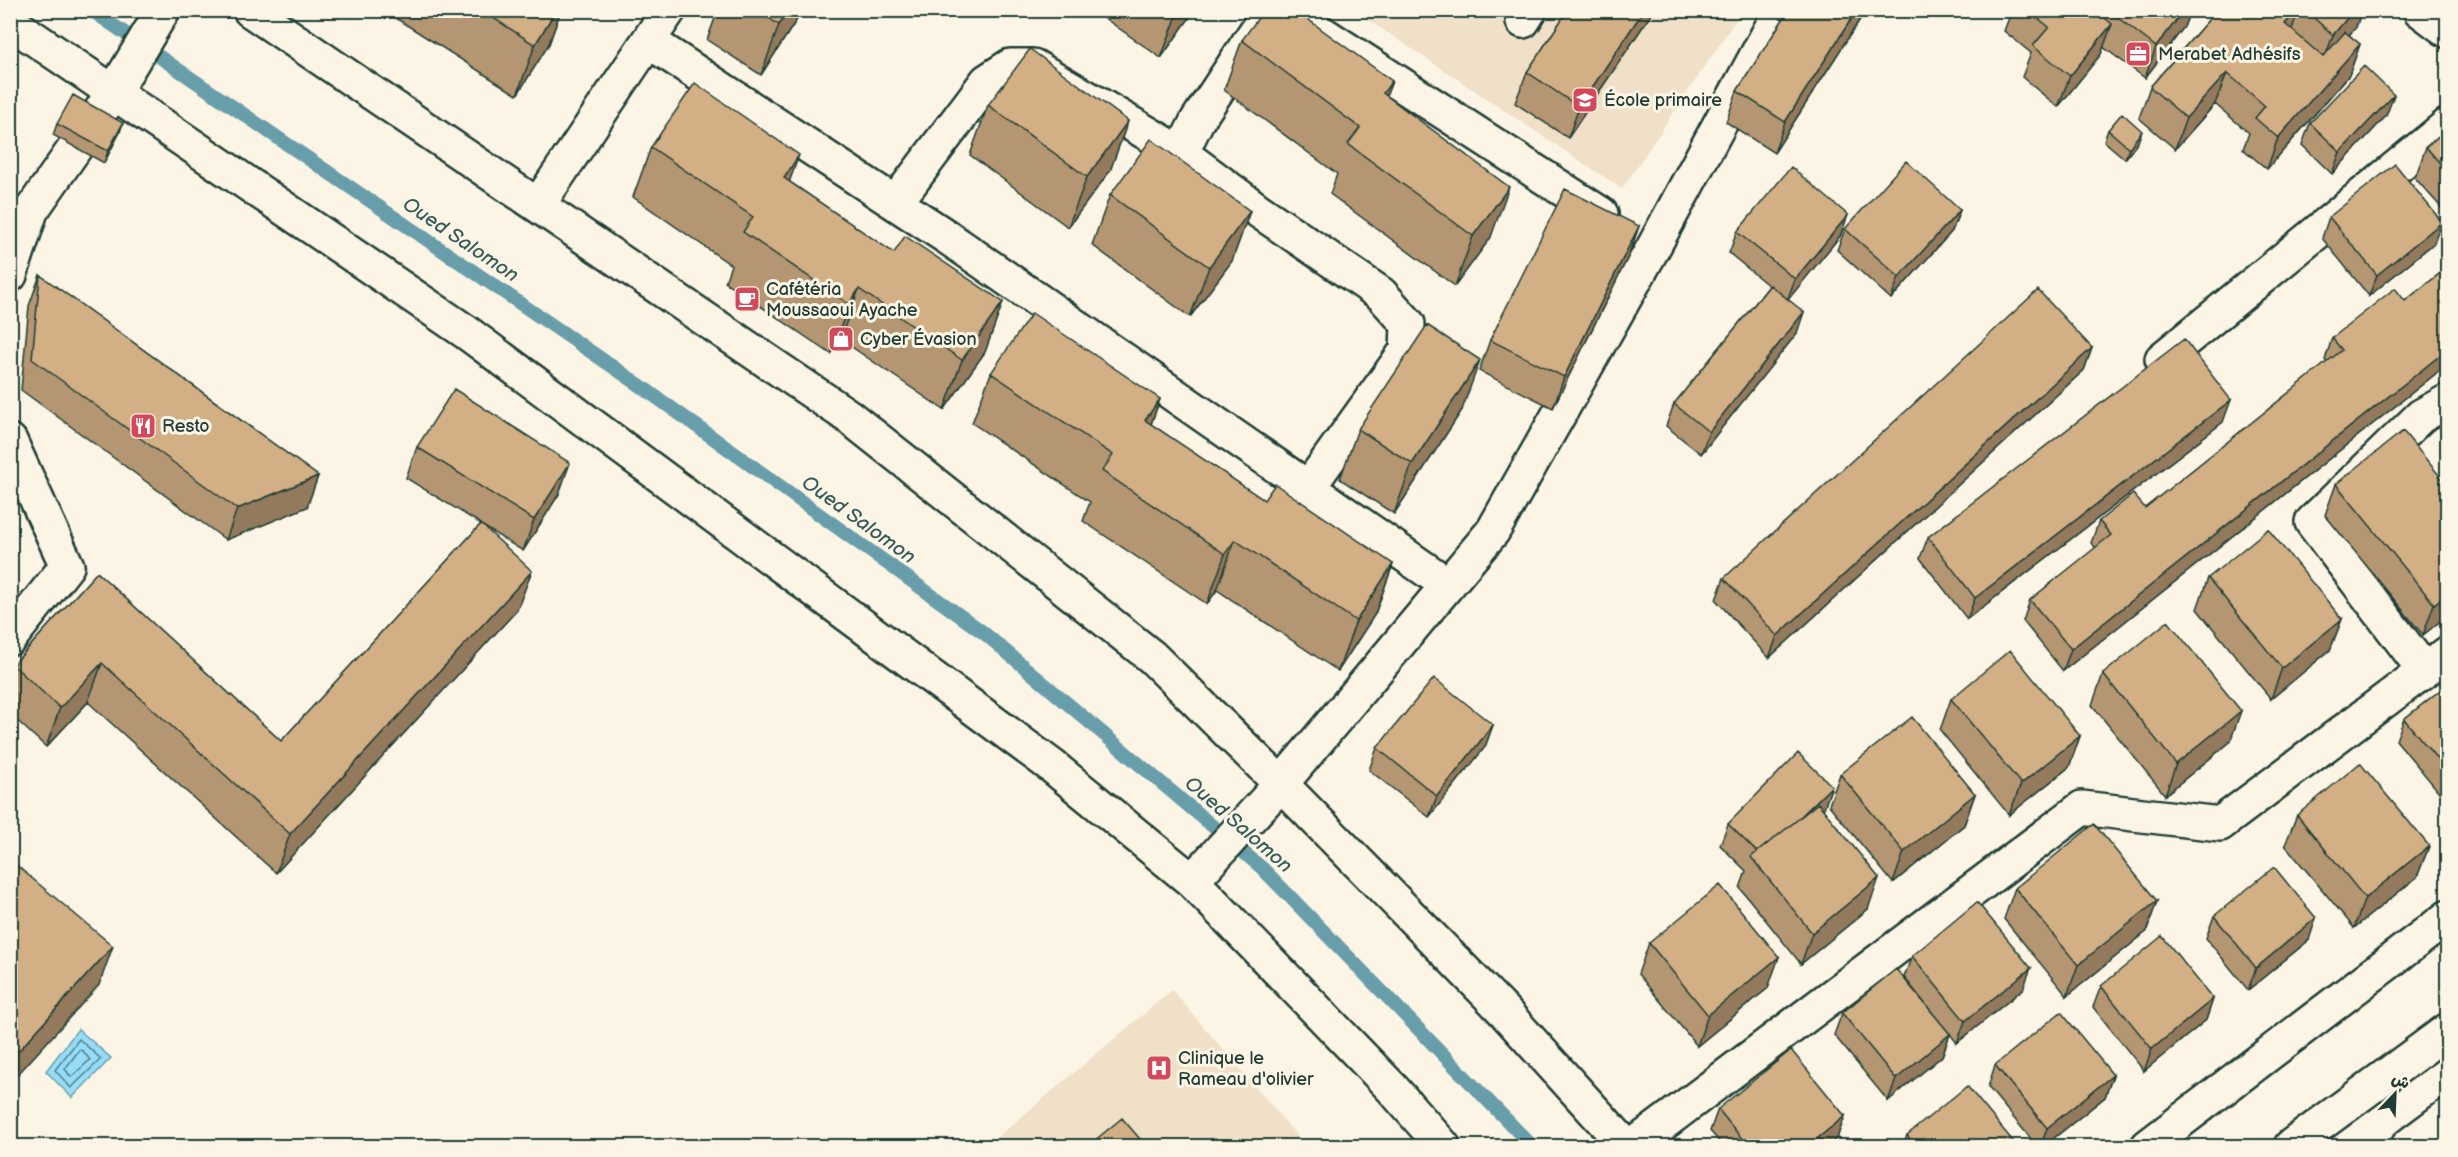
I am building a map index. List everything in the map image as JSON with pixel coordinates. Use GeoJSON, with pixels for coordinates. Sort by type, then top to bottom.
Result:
{"type":"FeatureCollection","features":[{"type":"Feature","properties":{"kind":"street"},"geometry":{"type":"LineString","coordinates":[[10,275],[30,211],[121,81],[163,10]]}},
{"type":"Feature","properties":{"kind":"street"},"geometry":{"type":"LineString","coordinates":[[250,10],[848,416],[1152,657],[1281,784],[1501,1008],[1626,1146]]}},
{"type":"Feature","properties":{"kind":"street"},"geometry":{"type":"LineString","coordinates":[[538,205],[650,42],[669,10]]}},
{"type":"Feature","properties":{"kind":"street"},"geometry":{"type":"LineString","coordinates":[[1181,153],[1197,121],[1270,10]]}},
{"type":"Feature","properties":{"kind":"street"},"geometry":{"type":"LineString","coordinates":[[1287,10],[1653,248]]}},
{"type":"Feature","properties":{"kind":"street"},"geometry":{"type":"LineString","coordinates":[[1192,881],[1281,784],[1493,531],[1653,248],[1781,10]]}},
{"type":"Feature","properties":{"kind":"street"},"geometry":{"type":"LineString","coordinates":[[2420,10],[2448,31]]}},
{"type":"Feature","properties":{"kind":"street"},"geometry":{"type":"LineString","coordinates":[[10,22],[121,81],[466,332],[1053,766],[1192,881],[1392,1088],[1443,1146]]}},
{"type":"Feature","properties":{"kind":"street"},"geometry":{"type":"LineString","coordinates":[[650,42],[896,202],[1448,585]]}},
{"type":"Feature","properties":{"kind":"street"},"geometry":{"type":"LineString","coordinates":[[896,202],[987,81],[1010,66],[1033,66],[1181,153],[1258,211],[1381,294],[1408,324],[1407,350],[1308,488]]}},
{"type":"Feature","properties":{"kind":"street"},"geometry":{"type":"LineString","coordinates":[[2162,359],[2448,125]]}},
{"type":"Feature","properties":{"kind":"street"},"geometry":{"type":"LineString","coordinates":[[1633,1146],[2082,808],[2220,824],[2436,661],[2312,522],[2421,416],[2448,401]]}},
{"type":"Feature","properties":{"kind":"street"},"geometry":{"type":"LineString","coordinates":[[10,441],[67,566],[10,638]]}},
{"type":"Feature","properties":{"kind":"street"},"geometry":{"type":"LineString","coordinates":[[2148,1146],[2448,917]]}},
{"type":"Feature","properties":{"kind":"street"},"geometry":{"type":"LineString","coordinates":[[2291,1146],[2448,1030]]}},
{"type":"Feature","properties":{"kind":"street"},"geometry":{"type":"LineString","coordinates":[[2408,1146],[2448,1116]]}},
{"type":"Feature","properties":{"kind":"shaded area","name":"École primaire"},"geometry":{"type":"Polygon","coordinates":[[[1355,11],[1742,11],[1622,189],[1355,11]]]}},
{"type":"Feature","properties":{"kind":"shaded area","name":"Clinique le Rameau d'olivier"},"geometry":{"type":"Polygon","coordinates":[[[1172,990],[1306,1146],[987,1146],[1172,990]]]}},
{"type":"Feature","properties":{"kind":"water"},"geometry":{"type":"Polygon","coordinates":[[[78,1029],[111,1058],[72,1098],[46,1071],[78,1029]]]}},
{"type":"Feature","properties":{"kind":"building"},"geometry":{"type":"Polygon","coordinates":[[[481,10],[556,10],[535,45],[481,10]]]}},
{"type":"Feature","properties":{"kind":"building"},"geometry":{"type":"Polygon","coordinates":[[[757,10],[788,10],[779,25],[757,10]]]}},
{"type":"Feature","properties":{"kind":"building"},"geometry":{"type":"Polygon","coordinates":[[[1264,10],[1295,10],[1392,81],[1383,93],[1509,187],[1473,236],[1348,144],[1360,128],[1242,40],[1264,10]]]}},
{"type":"Feature","properties":{"kind":"building"},"geometry":{"type":"Polygon","coordinates":[[[1568,10],[1644,10],[1579,107],[1527,72],[1568,10]]]}},
{"type":"Feature","properties":{"kind":"building"},"geometry":{"type":"Polygon","coordinates":[[[1789,10],[1857,10],[1785,122],[1737,91],[1789,10]]]}},
{"type":"Feature","properties":{"kind":"building"},"geometry":{"type":"Polygon","coordinates":[[[2028,10],[2095,10],[2112,24],[2070,76],[2033,46],[2049,27],[2028,10]]]}},
{"type":"Feature","properties":{"kind":"building"},"geometry":{"type":"Polygon","coordinates":[[[2108,10],[2184,10],[2156,47],[2108,10]]]}},
{"type":"Feature","properties":{"kind":"building"},"geometry":{"type":"Polygon","coordinates":[[[2217,10],[2297,10],[2285,24],[2323,57],[2345,32],[2360,44],[2278,138],[2255,118],[2265,106],[2227,73],[2186,118],[2150,87],[2217,10]]]}},
{"type":"Feature","properties":{"kind":"building"},"geometry":{"type":"Polygon","coordinates":[[[2305,10],[2354,10],[2333,35],[2305,10]]]}},
{"type":"Feature","properties":{"kind":"building"},"geometry":{"type":"Polygon","coordinates":[[[1030,49],[1128,121],[1087,177],[988,105],[1030,49]]]}},
{"type":"Feature","properties":{"kind":"building"},"geometry":{"type":"Polygon","coordinates":[[[2364,66],[2394,95],[2340,152],[2310,123],[2364,66]]]}},
{"type":"Feature","properties":{"kind":"building"},"geometry":{"type":"Polygon","coordinates":[[[695,83],[799,155],[784,178],[894,253],[905,236],[1003,302],[962,360],[859,289],[849,304],[743,232],[753,217],[651,147],[695,83]]]}},
{"type":"Feature","properties":{"kind":"building"},"geometry":{"type":"Polygon","coordinates":[[[73,95],[123,123],[108,151],[57,124],[73,95]]]}},
{"type":"Feature","properties":{"kind":"building"},"geometry":{"type":"Polygon","coordinates":[[[2122,113],[2142,131],[2129,148],[2108,130],[2122,113]]]}},
{"type":"Feature","properties":{"kind":"building"},"geometry":{"type":"Polygon","coordinates":[[[2448,128],[2448,172],[2426,147],[2448,128]]]}},
{"type":"Feature","properties":{"kind":"building"},"geometry":{"type":"Polygon","coordinates":[[[1151,139],[1250,211],[1209,267],[1110,195],[1151,139]]]}},
{"type":"Feature","properties":{"kind":"building"},"geometry":{"type":"Polygon","coordinates":[[[1906,161],[1960,210],[1899,277],[1845,229],[1906,161]]]}},
{"type":"Feature","properties":{"kind":"building"},"geometry":{"type":"Polygon","coordinates":[[[2395,164],[2442,222],[2377,275],[2329,217],[2395,164]]]}},
{"type":"Feature","properties":{"kind":"building"},"geometry":{"type":"Polygon","coordinates":[[[1791,167],[1848,215],[1795,279],[1737,232],[1791,167]]]}},
{"type":"Feature","properties":{"kind":"building"},"geometry":{"type":"Polygon","coordinates":[[[1565,189],[1639,226],[1564,377],[1490,340],[1565,189]]]}},
{"type":"Feature","properties":{"kind":"building"},"geometry":{"type":"Polygon","coordinates":[[[2448,267],[2448,349],[2071,649],[2030,600],[2111,535],[2099,521],[2133,494],[2145,508],[2342,350],[2332,338],[2395,288],[2405,301],[2448,267]]]}},
{"type":"Feature","properties":{"kind":"building"},"geometry":{"type":"Polygon","coordinates":[[[40,275],[318,476],[237,509],[32,359],[40,275]]]}},
{"type":"Feature","properties":{"kind":"building"},"geometry":{"type":"Polygon","coordinates":[[[1770,285],[1804,312],[1709,432],[1674,404],[1770,285]]]}},
{"type":"Feature","properties":{"kind":"building"},"geometry":{"type":"Polygon","coordinates":[[[2038,290],[2092,348],[1777,636],[1724,578],[2038,290]]]}},
{"type":"Feature","properties":{"kind":"building"},"geometry":{"type":"Polygon","coordinates":[[[1032,313],[1160,399],[1145,420],[1264,500],[1275,484],[1393,564],[1356,621],[1235,540],[1225,554],[1102,471],[1113,455],[991,373],[1032,313]]]}},
{"type":"Feature","properties":{"kind":"building"},"geometry":{"type":"Polygon","coordinates":[[[1427,325],[1480,360],[1412,464],[1358,429],[1427,325]]]}},
{"type":"Feature","properties":{"kind":"building"},"geometry":{"type":"Polygon","coordinates":[[[2184,339],[2231,400],[1975,598],[1928,537],[2184,339]]]}},
{"type":"Feature","properties":{"kind":"building"},"geometry":{"type":"Polygon","coordinates":[[[454,389],[570,463],[534,520],[417,447],[454,389]]]}},
{"type":"Feature","properties":{"kind":"building"},"geometry":{"type":"Polygon","coordinates":[[[2403,431],[2448,486],[2448,593],[2434,604],[2336,484],[2403,431]]]}},
{"type":"Feature","properties":{"kind":"building"},"geometry":{"type":"Polygon","coordinates":[[[481,524],[532,571],[290,834],[102,663],[60,708],[13,665],[97,572],[281,741],[481,524]]]}},
{"type":"Feature","properties":{"kind":"building"},"geometry":{"type":"Polygon","coordinates":[[[2268,529],[2342,619],[2282,668],[2208,578],[2268,529]]]}},
{"type":"Feature","properties":{"kind":"building"},"geometry":{"type":"Polygon","coordinates":[[[2168,621],[2241,711],[2176,764],[2103,674],[2168,621]]]}},
{"type":"Feature","properties":{"kind":"building"},"geometry":{"type":"Polygon","coordinates":[[[2010,650],[2080,736],[2021,784],[1951,699],[2010,650]]]}},
{"type":"Feature","properties":{"kind":"building"},"geometry":{"type":"Polygon","coordinates":[[[1434,678],[1493,725],[1437,796],[1377,748],[1434,678]]]}},
{"type":"Feature","properties":{"kind":"building"},"geometry":{"type":"Polygon","coordinates":[[[2448,684],[2448,772],[2404,719],[2448,684]]]}},
{"type":"Feature","properties":{"kind":"building"},"geometry":{"type":"Polygon","coordinates":[[[1912,717],[1975,794],[1904,852],[1840,774],[1912,717]]]}},
{"type":"Feature","properties":{"kind":"building"},"geometry":{"type":"Polygon","coordinates":[[[1798,753],[1832,786],[1796,821],[1757,852],[1728,824],[1798,753]]]}},
{"type":"Feature","properties":{"kind":"building"},"geometry":{"type":"Polygon","coordinates":[[[2360,763],[2429,846],[2365,898],[2297,815],[2360,763]]]}},
{"type":"Feature","properties":{"kind":"building"},"geometry":{"type":"Polygon","coordinates":[[[1818,803],[1879,878],[1812,933],[1751,857],[1818,803]]]}},
{"type":"Feature","properties":{"kind":"building"},"geometry":{"type":"Polygon","coordinates":[[[2094,824],[2157,901],[2078,965],[2015,888],[2094,824]]]}},
{"type":"Feature","properties":{"kind":"building"},"geometry":{"type":"Polygon","coordinates":[[[10,860],[113,946],[13,1057],[10,1056],[10,860]]]}},
{"type":"Feature","properties":{"kind":"building"},"geometry":{"type":"Polygon","coordinates":[[[2274,867],[2316,918],[2256,968],[2214,916],[2274,867]]]}},
{"type":"Feature","properties":{"kind":"building"},"geometry":{"type":"Polygon","coordinates":[[[1720,885],[1779,957],[1708,1015],[1649,943],[1720,885]]]}},
{"type":"Feature","properties":{"kind":"building"},"geometry":{"type":"Polygon","coordinates":[[[1977,902],[2031,968],[1965,1021],[1912,956],[1977,902]]]}},
{"type":"Feature","properties":{"kind":"building"},"geometry":{"type":"Polygon","coordinates":[[[2162,936],[2213,999],[2152,1049],[2101,986],[2162,936]]]}},
{"type":"Feature","properties":{"kind":"building"},"geometry":{"type":"Polygon","coordinates":[[[1896,969],[1950,1034],[1896,1079],[1842,1013],[1896,969]]]}},
{"type":"Feature","properties":{"kind":"building"},"geometry":{"type":"Polygon","coordinates":[[[2061,1012],[2113,1075],[2047,1128],[1995,1065],[2061,1012]]]}},
{"type":"Feature","properties":{"kind":"building"},"geometry":{"type":"Polygon","coordinates":[[[1791,1050],[1845,1116],[1808,1146],[1748,1146],[1718,1109],[1791,1050]]]}},
{"type":"Feature","properties":{"kind":"building"},"geometry":{"type":"Polygon","coordinates":[[[1967,1086],[2017,1146],[1916,1146],[1907,1135],[1967,1086]]]}},
{"type":"Feature","properties":{"kind":"building"},"geometry":{"type":"Polygon","coordinates":[[[1122,1118],[1146,1146],[1088,1146],[1122,1118]]]}},
{"type":"Feature","properties":{"kind":"waterway","name":"Oued Salomon"},"geometry":{"type":"LineString","coordinates":[[91,10],[638,384],[984,633],[1262,868],[1532,1146]]}},
{"type":"Feature","properties":{"kind":"place","name":"Merabet Adhésifs"},"geometry":{"type":"Point","coordinates":[2138,54]}},
{"type":"Feature","properties":{"kind":"place","name":"École primaire"},"geometry":{"type":"Point","coordinates":[1585,100]}},
{"type":"Feature","properties":{"kind":"place","name":"Cafétéria Moussaoui Ayache"},"geometry":{"type":"Point","coordinates":[747,299]}},
{"type":"Feature","properties":{"kind":"place","name":"Cyber Évasion"},"geometry":{"type":"Point","coordinates":[841,339]}},
{"type":"Feature","properties":{"kind":"place","name":"Resto"},"geometry":{"type":"Point","coordinates":[143,426]}},
{"type":"Feature","properties":{"kind":"place","name":"Clinique le Rameau d'olivier"},"geometry":{"type":"Point","coordinates":[1159,1068]}}]}
